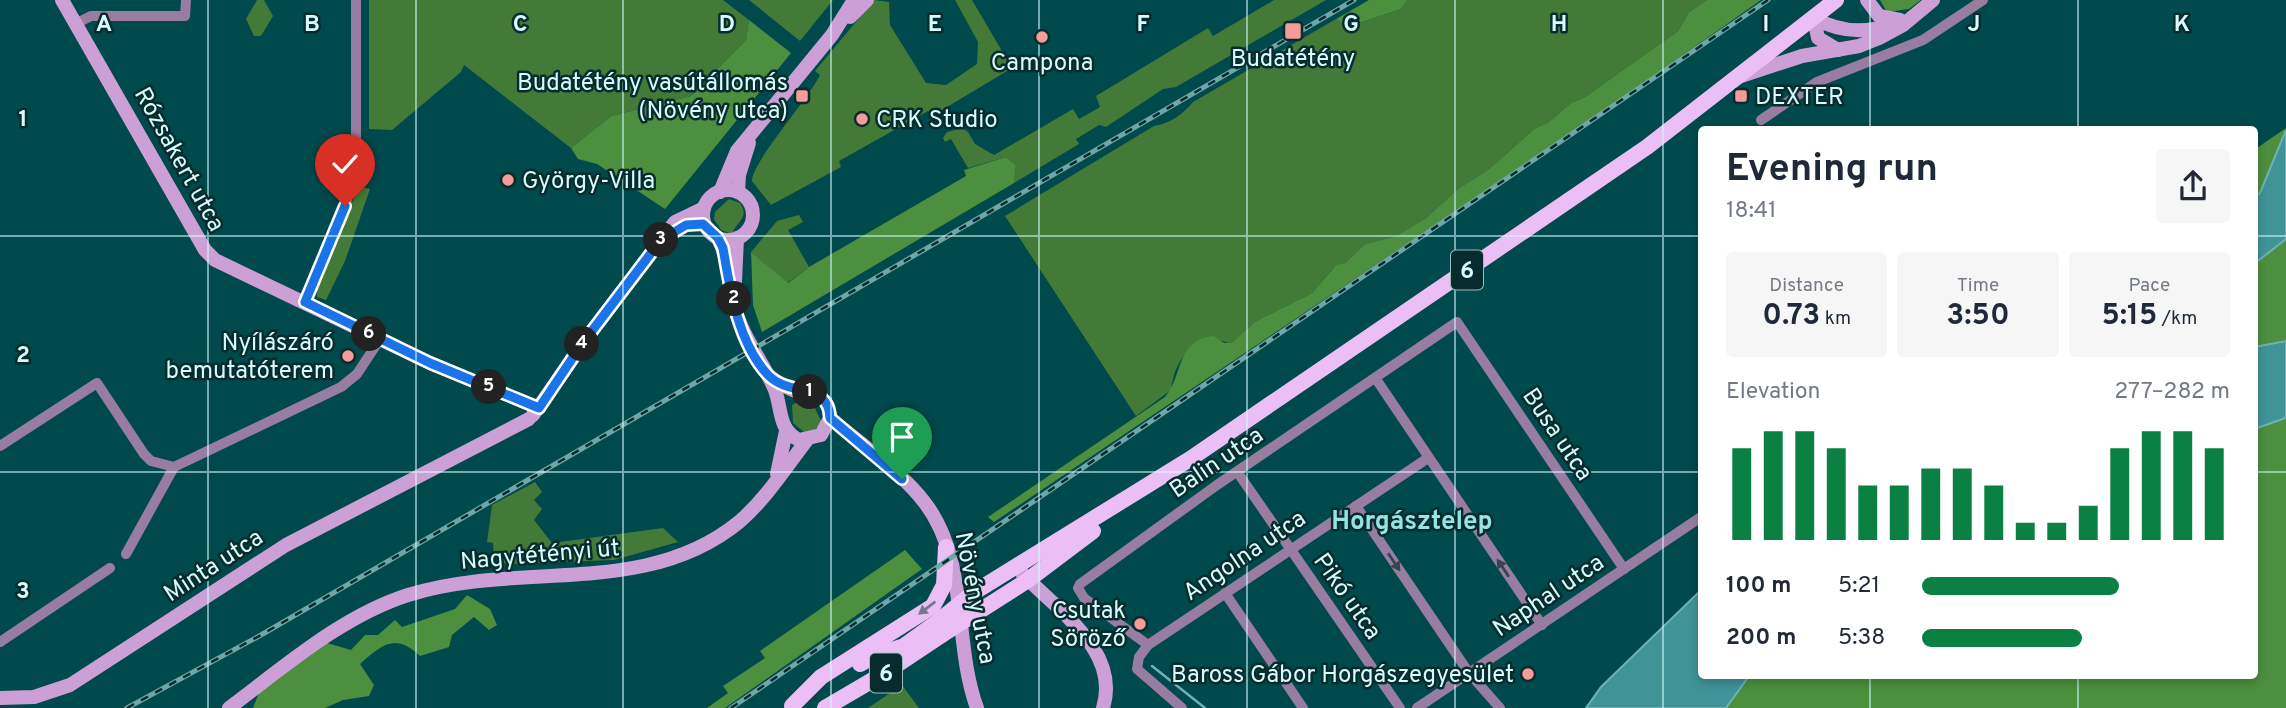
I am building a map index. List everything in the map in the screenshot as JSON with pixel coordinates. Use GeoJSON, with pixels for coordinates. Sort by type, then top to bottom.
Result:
{"type":"FeatureCollection","features":[{"type":"Feature","properties":{"kind":"main road","name":"Rózsakert utca"},"geometry":{"type":"LineString","coordinates":[[62,0],[78,23],[205,250],[222,265],[449,372],[539,408]]}},
{"type":"Feature","properties":{"kind":"main road"},"geometry":{"type":"LineString","coordinates":[[832,35],[854,0]]}},
{"type":"Feature","properties":{"kind":"main road"},"geometry":{"type":"LineString","coordinates":[[539,408],[582,344],[675,222],[704,208],[720,192],[729,164],[832,35],[867,0]]}},
{"type":"Feature","properties":{"kind":"main road","name":"6"},"geometry":{"type":"LineString","coordinates":[[791,707],[876,654],[904,646],[978,612],[1028,580],[1191,459],[1647,147],[1836,0]]}},
{"type":"Feature","properties":{"kind":"main road"},"geometry":{"type":"LineString","coordinates":[[1867,0],[1879,16],[1902,20]]}},
{"type":"Feature","properties":{"kind":"main road"},"geometry":{"type":"LineString","coordinates":[[1814,18],[1829,26],[1857,31],[1881,28],[1902,20],[1929,4]]}},
{"type":"Feature","properties":{"kind":"main road"},"geometry":{"type":"LineString","coordinates":[[1740,77],[1802,56],[1838,50],[1879,38],[1903,25],[1929,4]]}},
{"type":"Feature","properties":{"kind":"main road"},"geometry":{"type":"LineString","coordinates":[[1814,18],[1818,38],[1838,50]]}},
{"type":"Feature","properties":{"kind":"main road"},"geometry":{"type":"LineString","coordinates":[[738,192],[739,175],[751,136]]}},
{"type":"Feature","properties":{"kind":"main road"},"geometry":{"type":"LineString","coordinates":[[718,238],[737,238],[748,230],[754,216],[751,202],[738,192],[720,192]]}},
{"type":"Feature","properties":{"kind":"main road"},"geometry":{"type":"LineString","coordinates":[[703,224],[704,208]]}},
{"type":"Feature","properties":{"kind":"main road"},"geometry":{"type":"LineString","coordinates":[[661,240],[686,225],[703,224],[718,238],[747,338],[768,375],[782,408],[782,424],[786,431]]}},
{"type":"Feature","properties":{"kind":"main road"},"geometry":{"type":"LineString","coordinates":[[734,298],[737,238]]}},
{"type":"Feature","properties":{"kind":"main road","name":"Növény utca"},"geometry":{"type":"LineString","coordinates":[[768,375],[798,392],[820,396],[828,405],[830,418],[917,493],[935,517],[946,547],[968,678],[977,708]]}},
{"type":"Feature","properties":{"kind":"main road"},"geometry":{"type":"LineString","coordinates":[[782,408],[791,396],[798,392]]}},
{"type":"Feature","properties":{"kind":"main road","name":"Minta utca"},"geometry":{"type":"LineString","coordinates":[[0,700],[48,694],[69,685],[277,550],[452,459],[507,441],[539,408]]}},
{"type":"Feature","properties":{"kind":"main road"},"geometry":{"type":"LineString","coordinates":[[814,437],[830,418]]}},
{"type":"Feature","properties":{"kind":"main road","name":"Növény utca"},"geometry":{"type":"LineString","coordinates":[[786,431],[799,440],[840,437],[861,445]]}},
{"type":"Feature","properties":{"kind":"main road","name":"Nagytétényi út"},"geometry":{"type":"LineString","coordinates":[[775,480],[786,431]]}},
{"type":"Feature","properties":{"kind":"main road","name":"Nagytétényi út"},"geometry":{"type":"LineString","coordinates":[[229,708],[346,625],[386,603],[470,580],[630,570],[676,559],[707,544],[742,520],[814,437]]}},
{"type":"Feature","properties":{"kind":"main road","name":"6"},"geometry":{"type":"LineString","coordinates":[[825,708],[883,674],[941,627],[973,593],[1191,459]]}},
{"type":"Feature","properties":{"kind":"main road"},"geometry":{"type":"LineString","coordinates":[[791,707],[821,677],[933,606],[944,585],[946,547]]}},
{"type":"Feature","properties":{"kind":"main road","name":"Növény utca"},"geometry":{"type":"LineString","coordinates":[[1016,567],[1080,631],[1092,647],[1105,678],[1102,708]]}},
{"type":"Feature","properties":{"kind":"street"},"geometry":{"type":"LineString","coordinates":[[78,23],[91,16],[185,16],[186,0]]}},
{"type":"Feature","properties":{"kind":"street"},"geometry":{"type":"LineString","coordinates":[[305,302],[345,206],[356,166],[356,0]]}},
{"type":"Feature","properties":{"kind":"street"},"geometry":{"type":"LineString","coordinates":[[1760,120],[1817,82],[1923,40],[1983,0]]}},
{"type":"Feature","properties":{"kind":"street","name":"Balin utca"},"geometry":{"type":"LineString","coordinates":[[1148,645],[1084,598],[1077,588],[1217,485],[1457,323]]}},
{"type":"Feature","properties":{"kind":"street","name":"Busa utca"},"geometry":{"type":"LineString","coordinates":[[1457,323],[1624,569]]}},
{"type":"Feature","properties":{"kind":"street"},"geometry":{"type":"LineString","coordinates":[[126,554],[174,467],[350,382],[380,339]]}},
{"type":"Feature","properties":{"kind":"street"},"geometry":{"type":"LineString","coordinates":[[1376,379],[1542,625]]}},
{"type":"Feature","properties":{"kind":"street"},"geometry":{"type":"LineString","coordinates":[[0,446],[97,383],[144,454],[151,460],[174,467]]}},
{"type":"Feature","properties":{"kind":"street","name":"Angolna utca"},"geometry":{"type":"LineString","coordinates":[[1148,645],[1427,458]]}},
{"type":"Feature","properties":{"kind":"street","name":"Pikó utca"},"geometry":{"type":"LineString","coordinates":[[1238,473],[1400,708]]}},
{"type":"Feature","properties":{"kind":"street"},"geometry":{"type":"LineString","coordinates":[[1356,506],[1469,673],[1500,708]]}},
{"type":"Feature","properties":{"kind":"street","name":"Naphal utca"},"geometry":{"type":"LineString","coordinates":[[1417,708],[1698,519]]}},
{"type":"Feature","properties":{"kind":"street"},"geometry":{"type":"LineString","coordinates":[[0,642],[110,568]]}},
{"type":"Feature","properties":{"kind":"street"},"geometry":{"type":"LineString","coordinates":[[1225,593],[1303,708]]}},
{"type":"Feature","properties":{"kind":"street"},"geometry":{"type":"LineString","coordinates":[[1148,645],[1137,662],[1142,676],[1182,708]]}},
{"type":"Feature","properties":{"kind":"green space"},"geometry":{"type":"Polygon","coordinates":[[[257,0],[264,0],[273,16],[261,36],[254,36],[246,19],[257,0]]]}},
{"type":"Feature","properties":{"kind":"green space"},"geometry":{"type":"Polygon","coordinates":[[[369,0],[723,0],[749,20],[746,40],[691,96],[611,116],[571,148],[464,65],[461,72],[392,130],[369,129],[369,0]]]}},
{"type":"Feature","properties":{"kind":"green space"},"geometry":{"type":"Polygon","coordinates":[[[749,0],[833,0],[800,41],[749,0]]]}},
{"type":"Feature","properties":{"kind":"green space"},"geometry":{"type":"Polygon","coordinates":[[[874,0],[889,2],[890,25],[926,83],[946,85],[977,64],[978,42],[955,0],[972,0],[1012,68],[932,116],[928,111],[839,161],[841,167],[771,205],[752,181],[754,172],[820,75],[815,71],[874,0]]]}},
{"type":"Feature","properties":{"kind":"green space"},"geometry":{"type":"Polygon","coordinates":[[[1274,0],[1326,0],[1176,87],[1163,89],[1106,127],[1099,125],[1076,139],[1079,144],[1014,183],[1016,165],[1006,157],[968,168],[951,139],[945,142],[943,138],[947,132],[962,128],[968,132],[975,144],[994,155],[1073,109],[1079,119],[1100,107],[1096,96],[1208,28],[1213,36],[1274,0]]]}},
{"type":"Feature","properties":{"kind":"green space"},"geometry":{"type":"Polygon","coordinates":[[[1369,0],[1407,0],[1401,9],[1347,27],[1336,19],[1369,0]]]}},
{"type":"Feature","properties":{"kind":"green space"},"geometry":{"type":"Polygon","coordinates":[[[1407,0],[1707,0],[1689,12],[1678,31],[1585,97],[1571,103],[1549,122],[1534,129],[1488,170],[1459,188],[1426,218],[1396,236],[1365,244],[1345,263],[1335,266],[1312,293],[1256,321],[1232,344],[1208,337],[1200,342],[1178,364],[1171,390],[1136,416],[1005,216],[1154,126],[1176,118],[1193,102],[1336,19],[1347,27],[1401,9],[1407,0]]]}},
{"type":"Feature","properties":{"kind":"green space"},"geometry":{"type":"Polygon","coordinates":[[[1707,0],[1761,0],[1604,111],[994,522],[988,517],[1165,397],[1171,389],[1182,360],[1193,344],[1214,336],[1224,343],[1232,343],[1256,321],[1312,293],[1336,265],[1345,263],[1365,244],[1396,236],[1426,218],[1459,188],[1488,170],[1534,129],[1549,122],[1571,103],[1585,97],[1678,31],[1689,12],[1707,0]]]}},
{"type":"Feature","properties":{"kind":"green space"},"geometry":{"type":"Polygon","coordinates":[[[1880,0],[1921,0],[1909,9],[1887,12],[1880,0]]]}},
{"type":"Feature","properties":{"kind":"green space"},"geometry":{"type":"Polygon","coordinates":[[[749,20],[791,53],[665,209],[597,164],[578,159],[571,148],[611,116],[691,96],[746,40],[749,20]]]}},
{"type":"Feature","properties":{"kind":"green space"},"geometry":{"type":"Polygon","coordinates":[[[2286,128],[2258,194],[2258,147],[2286,128]]]}},
{"type":"Feature","properties":{"kind":"green space"},"geometry":{"type":"Polygon","coordinates":[[[1006,157],[1016,165],[1014,183],[762,332],[753,305],[751,252],[788,283],[809,267],[966,176],[964,170],[1006,157]]]}},
{"type":"Feature","properties":{"kind":"green space"},"geometry":{"type":"Polygon","coordinates":[[[359,186],[370,189],[345,261],[326,300],[317,297],[317,283],[359,186]]]}},
{"type":"Feature","properties":{"kind":"green space"},"geometry":{"type":"Polygon","coordinates":[[[729,199],[740,203],[744,212],[732,234],[721,230],[714,219],[715,212],[729,199]]]}},
{"type":"Feature","properties":{"kind":"green space"},"geometry":{"type":"Polygon","coordinates":[[[799,215],[803,222],[788,230],[809,267],[787,283],[751,252],[777,221],[799,215]]]}},
{"type":"Feature","properties":{"kind":"green space"},"geometry":{"type":"Polygon","coordinates":[[[2286,239],[2286,341],[2258,346],[2258,261],[2286,239]]]}},
{"type":"Feature","properties":{"kind":"green space"},"geometry":{"type":"Polygon","coordinates":[[[802,400],[812,402],[822,423],[813,431],[804,432],[793,423],[792,405],[802,400]]]}},
{"type":"Feature","properties":{"kind":"green space"},"geometry":{"type":"Polygon","coordinates":[[[2286,418],[2286,708],[1726,708],[1747,679],[2258,679],[2258,428],[2286,418]]]}},
{"type":"Feature","properties":{"kind":"green space"},"geometry":{"type":"Polygon","coordinates":[[[535,482],[542,492],[534,500],[542,509],[534,520],[552,543],[663,528],[678,542],[614,560],[506,564],[494,556],[493,543],[487,542],[492,505],[535,482]]]}},
{"type":"Feature","properties":{"kind":"green space"},"geometry":{"type":"Polygon","coordinates":[[[905,550],[922,569],[725,708],[707,708],[728,693],[723,686],[765,658],[760,651],[905,550]]]}},
{"type":"Feature","properties":{"kind":"green space"},"geometry":{"type":"Polygon","coordinates":[[[467,595],[490,609],[497,625],[489,630],[474,617],[452,635],[449,647],[420,656],[396,643],[382,647],[360,664],[374,685],[369,696],[343,700],[325,708],[253,708],[260,690],[327,643],[351,650],[365,635],[378,635],[395,620],[402,627],[455,609],[467,595]]]}},
{"type":"Feature","properties":{"kind":"green space"},"geometry":{"type":"Polygon","coordinates":[[[902,685],[919,708],[868,708],[902,685]]]}},
{"type":"Feature","properties":{"kind":"water"},"geometry":{"type":"Polygon","coordinates":[[[2286,130],[2286,239],[2258,261],[2260,193],[2286,130]]]}},
{"type":"Feature","properties":{"kind":"water"},"geometry":{"type":"Polygon","coordinates":[[[2286,341],[2286,418],[2258,428],[2258,346],[2286,341]]]}},
{"type":"Feature","properties":{"kind":"water"},"geometry":{"type":"Polygon","coordinates":[[[1698,593],[1698,679],[1747,679],[1726,708],[1586,708],[1601,687],[1698,593]]]}},
{"type":"Feature","properties":{"kind":"waterway"},"geometry":{"type":"LineString","coordinates":[[1152,666],[1205,708]]}},
{"type":"Feature","properties":{"kind":"railway"},"geometry":{"type":"LineString","coordinates":[[127,708],[261,635],[1354,0]]}},
{"type":"Feature","properties":{"kind":"railway"},"geometry":{"type":"LineString","coordinates":[[731,708],[1768,0]]}},
{"type":"Feature","properties":{"kind":"place","name":"Budatétény"},"geometry":{"type":"Point","coordinates":[1293,31]}},
{"type":"Feature","properties":{"kind":"place","name":"Campona"},"geometry":{"type":"Point","coordinates":[1042,37]}},
{"type":"Feature","properties":{"kind":"place","name":"Budatétény vasútállomás (Növény utca)"},"geometry":{"type":"Point","coordinates":[802,96]}},
{"type":"Feature","properties":{"kind":"place","name":"DEXTER"},"geometry":{"type":"Point","coordinates":[1741,96]}},
{"type":"Feature","properties":{"kind":"place","name":"CRK Studio"},"geometry":{"type":"Point","coordinates":[862,119]}},
{"type":"Feature","properties":{"kind":"place","name":"György-Villa"},"geometry":{"type":"Point","coordinates":[508,180]}},
{"type":"Feature","properties":{"kind":"place","name":"Nyílászáró bemutatóterem"},"geometry":{"type":"Point","coordinates":[348,356]}},
{"type":"Feature","properties":{"kind":"place","name":"Csutak Söröző"},"geometry":{"type":"Point","coordinates":[1140,624]}},
{"type":"Feature","properties":{"kind":"place","name":"Baross Gábor Horgászegyesület"},"geometry":{"type":"Point","coordinates":[1528,674]}},
{"type":"Feature","properties":{"kind":"district","name":"Horgásztelep"},"geometry":{"type":"Point","coordinates":[1412,520]}},
{"type":"Feature","properties":{"kind":"route"},"geometry":{"type":"LineString","coordinates":[[345,206],[305,302],[449,372],[539,408],[582,344],[661,240],[678,228],[694,223],[703,224],[718,238],[723,248],[736,312],[768,375],[790,389],[820,396],[828,405],[830,418],[902,479]]}}]}
